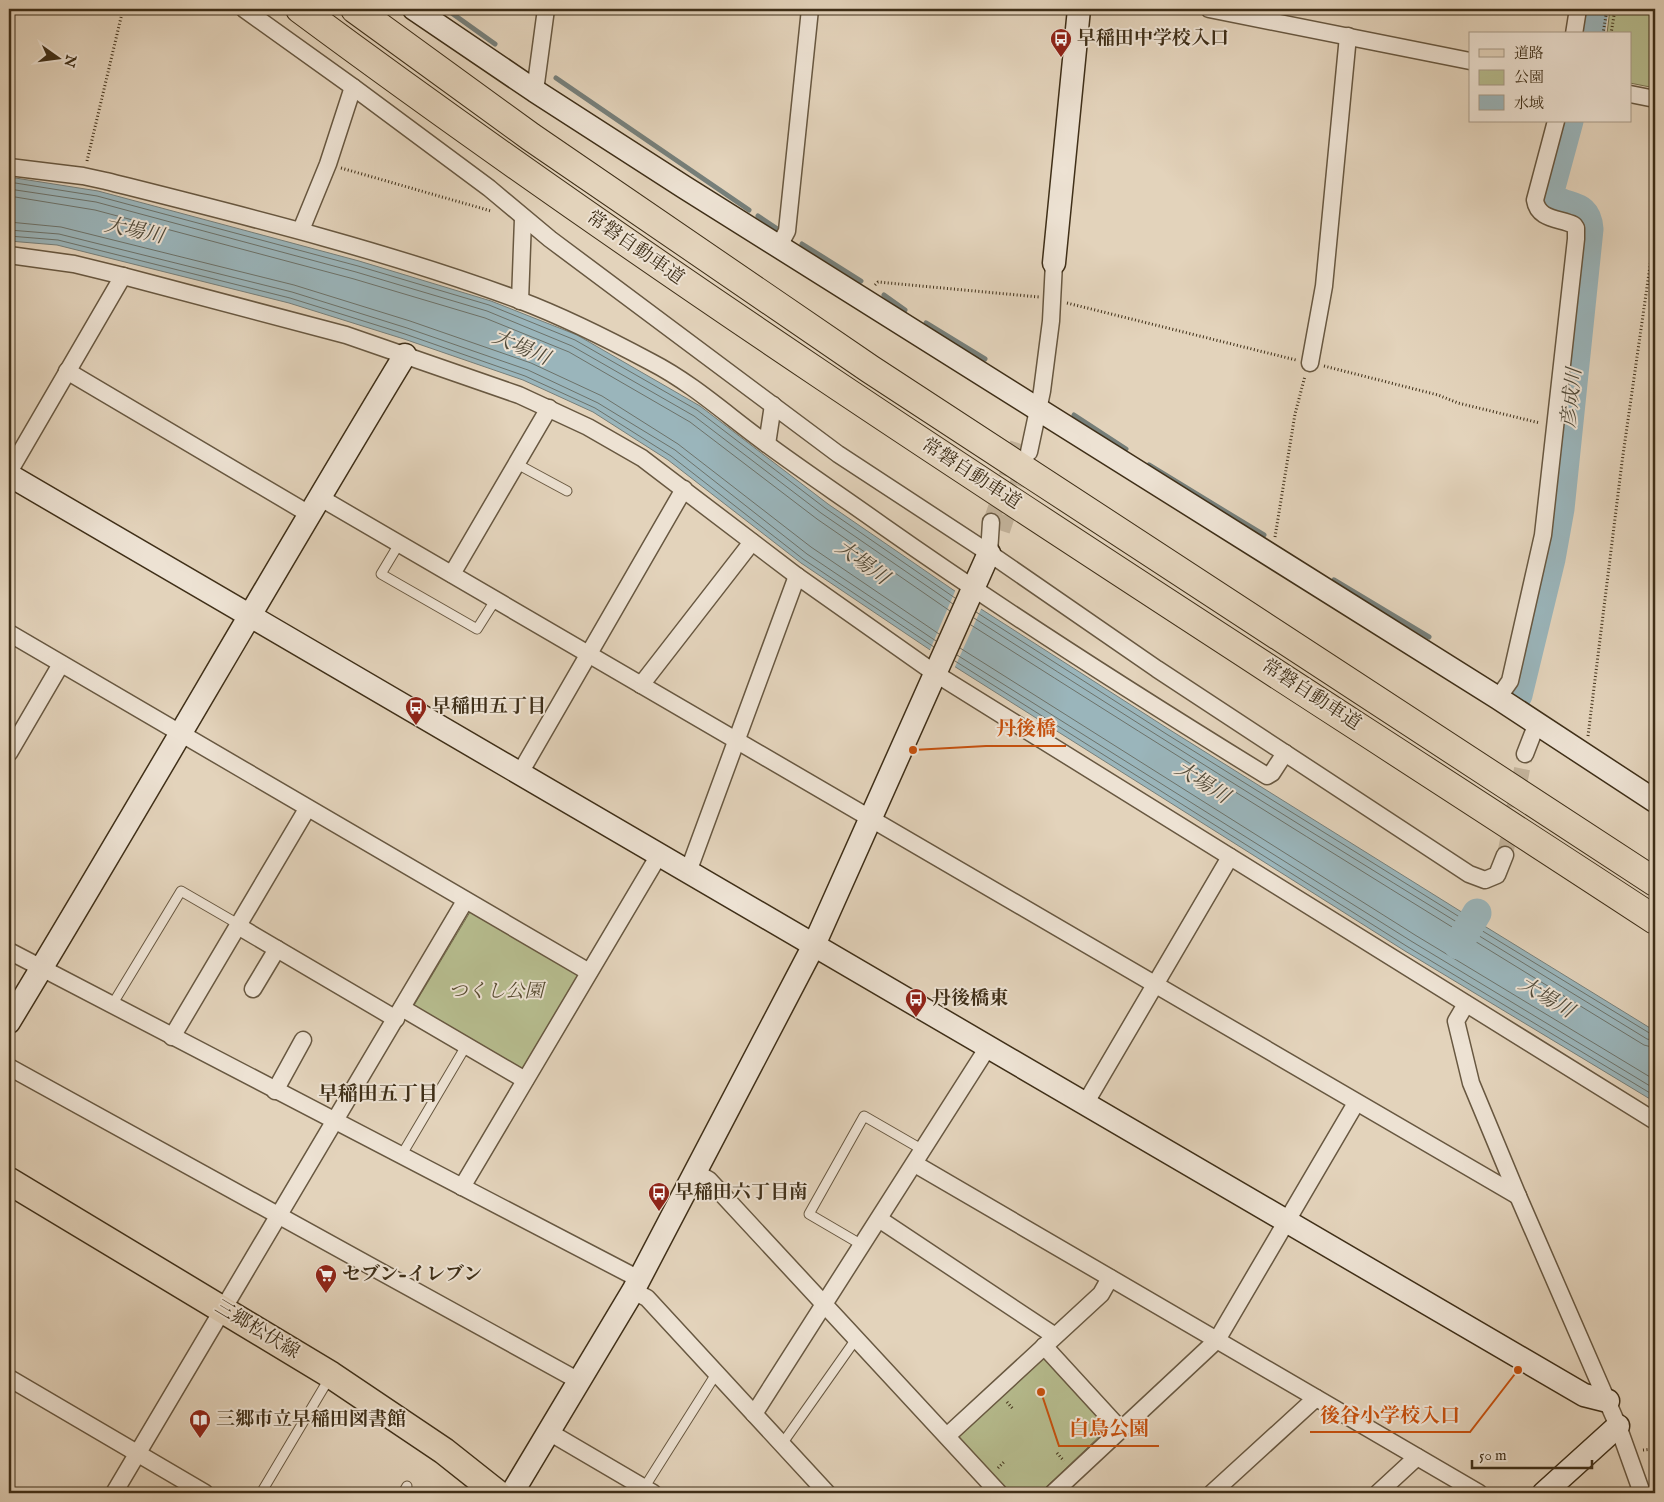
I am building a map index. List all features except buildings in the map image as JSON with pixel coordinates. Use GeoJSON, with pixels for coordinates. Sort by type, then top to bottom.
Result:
{"type":"FeatureCollection","features":[{"type":"Feature","properties":{"kind":"highway","name":"常磐自動車道"},"geometry":{"type":"LineString","coordinates":[[300,9],[514,164],[720,307],[982,481],[1655,920]]}},
{"type":"Feature","properties":{"kind":"highway","name":"常磐自動車道"},"geometry":{"type":"LineString","coordinates":[[355,9],[531,137],[870,369],[1655,882]]}},
{"type":"Feature","properties":{"kind":"main road","name":"三郷松伏線"},"geometry":{"type":"LineString","coordinates":[[9,1181],[331,1375],[444,1451],[497,1493]]}},
{"type":"Feature","properties":{"kind":"street"},"geometry":{"type":"LineString","coordinates":[[244,9],[489,188],[524,219],[838,454],[989,553],[1156,669],[1469,874],[1485,880],[1497,875],[1505,855]]}},
{"type":"Feature","properties":{"kind":"street"},"geometry":{"type":"LineString","coordinates":[[414,9],[535,91],[1498,698],[1655,801]]}},
{"type":"Feature","properties":{"kind":"street"},"geometry":{"type":"LineString","coordinates":[[535,91],[546,9]]}},
{"type":"Feature","properties":{"kind":"street"},"geometry":{"type":"LineString","coordinates":[[779,246],[787,231],[810,9]]}},
{"type":"Feature","properties":{"kind":"street"},"geometry":{"type":"LineString","coordinates":[[1023,448],[1042,391],[1079,9]]}},
{"type":"Feature","properties":{"kind":"street"},"geometry":{"type":"LineString","coordinates":[[1209,9],[1469,62]]}},
{"type":"Feature","properties":{"kind":"street"},"geometry":{"type":"LineString","coordinates":[[1574,32],[1578,9]]}},
{"type":"Feature","properties":{"kind":"street"},"geometry":{"type":"LineString","coordinates":[[1309,363],[1324,286],[1348,36]]}},
{"type":"Feature","properties":{"kind":"street"},"geometry":{"type":"LineString","coordinates":[[301,230],[328,164],[353,87]]}},
{"type":"Feature","properties":{"kind":"street"},"geometry":{"type":"LineString","coordinates":[[1632,94],[1655,99]]}},
{"type":"Feature","properties":{"kind":"street"},"geometry":{"type":"LineString","coordinates":[[1498,698],[1510,681],[1543,535],[1576,228],[1569,222],[1541,213],[1536,207],[1534,200],[1556,122]]}},
{"type":"Feature","properties":{"kind":"street"},"geometry":{"type":"LineString","coordinates":[[9,167],[83,176],[301,230],[419,266],[520,301],[572,322],[655,364],[725,410],[767,444],[973,591],[1266,776],[1272,773],[1285,753]]}},
{"type":"Feature","properties":{"kind":"street"},"geometry":{"type":"LineString","coordinates":[[520,301],[524,219]]}},
{"type":"Feature","properties":{"kind":"street"},"geometry":{"type":"LineString","coordinates":[[9,255],[74,264],[346,335],[519,395],[588,427],[642,458],[797,576],[938,670],[1230,857],[1655,1121]]}},
{"type":"Feature","properties":{"kind":"street"},"geometry":{"type":"LineString","coordinates":[[123,276],[9,473],[658,855],[1584,1395],[1608,1401]]}},
{"type":"Feature","properties":{"kind":"street"},"geometry":{"type":"LineString","coordinates":[[9,1022],[251,616],[314,505],[406,355]]}},
{"type":"Feature","properties":{"kind":"street"},"geometry":{"type":"LineString","coordinates":[[67,371],[314,505],[399,544],[496,599],[1155,986],[1518,1196]]}},
{"type":"Feature","properties":{"kind":"street"},"geometry":{"type":"LineString","coordinates":[[767,444],[773,405]]}},
{"type":"Feature","properties":{"kind":"street"},"geometry":{"type":"LineString","coordinates":[[452,574],[549,408]]}},
{"type":"Feature","properties":{"kind":"street"},"geometry":{"type":"LineString","coordinates":[[520,773],[684,489]]}},
{"type":"Feature","properties":{"kind":"street"},"geometry":{"type":"LineString","coordinates":[[512,1493],[636,1285],[814,946],[973,591],[989,553],[996,527]]}},
{"type":"Feature","properties":{"kind":"street"},"geometry":{"type":"LineString","coordinates":[[641,685],[752,542]]}},
{"type":"Feature","properties":{"kind":"street"},"geometry":{"type":"LineString","coordinates":[[688,872],[797,576]]}},
{"type":"Feature","properties":{"kind":"street"},"geometry":{"type":"LineString","coordinates":[[9,634],[589,972]]}},
{"type":"Feature","properties":{"kind":"street"},"geometry":{"type":"LineString","coordinates":[[9,753],[61,664]]}},
{"type":"Feature","properties":{"kind":"street"},"geometry":{"type":"LineString","coordinates":[[1525,754],[1537,723]]}},
{"type":"Feature","properties":{"kind":"street"},"geometry":{"type":"LineString","coordinates":[[172,1037],[307,809]]}},
{"type":"Feature","properties":{"kind":"street"},"geometry":{"type":"LineString","coordinates":[[462,1187],[658,855]]}},
{"type":"Feature","properties":{"kind":"street"},"geometry":{"type":"LineString","coordinates":[[1085,1104],[1230,857]]}},
{"type":"Feature","properties":{"kind":"street"},"geometry":{"type":"LineString","coordinates":[[114,1493],[465,901]]}},
{"type":"Feature","properties":{"kind":"street"},"geometry":{"type":"LineString","coordinates":[[238,925],[277,949],[399,1014],[466,1046],[525,1080]]}},
{"type":"Feature","properties":{"kind":"street"},"geometry":{"type":"LineString","coordinates":[[253,988],[277,949]]}},
{"type":"Feature","properties":{"kind":"street"},"geometry":{"type":"LineString","coordinates":[[9,951],[462,1187],[636,1285],[827,1493]]}},
{"type":"Feature","properties":{"kind":"street"},"geometry":{"type":"LineString","coordinates":[[1466,1004],[1456,1022],[1471,1083],[1518,1196],[1608,1401],[1642,1493]]}},
{"type":"Feature","properties":{"kind":"street"},"geometry":{"type":"LineString","coordinates":[[275,1091],[304,1040]]}},
{"type":"Feature","properties":{"kind":"street"},"geometry":{"type":"LineString","coordinates":[[754,1414],[988,1047]]}},
{"type":"Feature","properties":{"kind":"street"},"geometry":{"type":"LineString","coordinates":[[9,1067],[579,1381]]}},
{"type":"Feature","properties":{"kind":"street"},"geometry":{"type":"LineString","coordinates":[[1053,1493],[1217,1340],[1288,1222],[1356,1103]]}},
{"type":"Feature","properties":{"kind":"street"},"geometry":{"type":"LineString","coordinates":[[919,1157],[1110,1278],[1479,1493]]}},
{"type":"Feature","properties":{"kind":"street"},"geometry":{"type":"LineString","coordinates":[[695,1172],[709,1180],[999,1493]]}},
{"type":"Feature","properties":{"kind":"street"},"geometry":{"type":"LineString","coordinates":[[879,1219],[1049,1341],[1121,1430]]}},
{"type":"Feature","properties":{"kind":"street"},"geometry":{"type":"LineString","coordinates":[[947,1436],[1101,1294],[1110,1278]]}},
{"type":"Feature","properties":{"kind":"street"},"geometry":{"type":"LineString","coordinates":[[9,1378],[205,1493]]}},
{"type":"Feature","properties":{"kind":"street"},"geometry":{"type":"LineString","coordinates":[[1212,1493],[1316,1398]]}},
{"type":"Feature","properties":{"kind":"street"},"geometry":{"type":"LineString","coordinates":[[1544,1493],[1618,1426]]}},
{"type":"Feature","properties":{"kind":"street"},"geometry":{"type":"LineString","coordinates":[[548,1432],[639,1489]]}},
{"type":"Feature","properties":{"kind":"street"},"geometry":{"type":"LineString","coordinates":[[1378,1493],[1417,1457]]}},
{"type":"Feature","properties":{"kind":"lane"},"geometry":{"type":"LineString","coordinates":[[517,464],[567,491]]}},
{"type":"Feature","properties":{"kind":"lane"},"geometry":{"type":"LineString","coordinates":[[399,544],[381,574],[477,629],[496,599]]}},
{"type":"Feature","properties":{"kind":"lane"},"geometry":{"type":"LineString","coordinates":[[112,1006],[181,891],[238,925]]}},
{"type":"Feature","properties":{"kind":"lane"},"geometry":{"type":"LineString","coordinates":[[401,1156],[466,1046]]}},
{"type":"Feature","properties":{"kind":"lane"},"geometry":{"type":"LineString","coordinates":[[862,1245],[809,1214],[864,1116],[919,1157]]}},
{"type":"Feature","properties":{"kind":"lane"},"geometry":{"type":"LineString","coordinates":[[782,1444],[856,1338]]}},
{"type":"Feature","properties":{"kind":"lane"},"geometry":{"type":"LineString","coordinates":[[639,1489],[716,1374]]}},
{"type":"Feature","properties":{"kind":"lane"},"geometry":{"type":"LineString","coordinates":[[261,1493],[331,1375]]}},
{"type":"Feature","properties":{"kind":"path"},"geometry":{"type":"LineString","coordinates":[[9,22],[12,9]]}},
{"type":"Feature","properties":{"kind":"path"},"geometry":{"type":"LineString","coordinates":[[83,176],[123,9]]}},
{"type":"Feature","properties":{"kind":"path"},"geometry":{"type":"LineString","coordinates":[[1603,32],[1607,9]]}},
{"type":"Feature","properties":{"kind":"path"},"geometry":{"type":"LineString","coordinates":[[1611,32],[1615,9]]}},
{"type":"Feature","properties":{"kind":"path"},"geometry":{"type":"LineString","coordinates":[[328,164],[524,219]]}},
{"type":"Feature","properties":{"kind":"path"},"geometry":{"type":"LineString","coordinates":[[1581,752],[1587,738],[1622,462],[1655,231]]}},
{"type":"Feature","properties":{"kind":"path"},"geometry":{"type":"LineString","coordinates":[[862,298],[878,282],[1052,299],[1438,395],[1458,403],[1556,427]]}},
{"type":"Feature","properties":{"kind":"path"},"geometry":{"type":"LineString","coordinates":[[1267,554],[1275,541],[1294,422],[1309,363]]}},
{"type":"Feature","properties":{"kind":"path"},"geometry":{"type":"LineString","coordinates":[[1628,1452],[1653,1449],[1655,1247]]}},
{"type":"Feature","properties":{"kind":"green space"},"geometry":{"type":"Polygon","coordinates":[[[1610,9],[1655,9],[1655,88],[1632,83],[1632,32],[1607,32],[1610,9]]]}},
{"type":"Feature","properties":{"kind":"green space","name":"つくし公園"},"geometry":{"type":"Polygon","coordinates":[[[470,912],[580,976],[522,1071],[413,1007],[470,912]]]}},
{"type":"Feature","properties":{"kind":"green space"},"geometry":{"type":"Polygon","coordinates":[[[1045,1356],[1108,1428],[1040,1493],[1008,1493],[958,1436],[1045,1356]]]}},
{"type":"Feature","properties":{"kind":"water","name":"大場川"},"geometry":{"type":"Polygon","coordinates":[[[9,177],[98,191],[359,261],[491,301],[577,335],[700,406],[828,504],[981,609],[1170,730],[1655,1031],[1655,1102],[1405,951],[957,668],[801,563],[668,460],[593,412],[523,380],[404,339],[289,303],[57,245],[9,241],[9,177]]]}},
{"type":"Feature","properties":{"kind":"pier"},"geometry":{"type":"Polygon","coordinates":[[[956,589],[982,607],[954,669],[929,652],[956,589]]]}},
{"type":"Feature","properties":{"kind":"waterway"},"geometry":{"type":"LineString","coordinates":[[446,9],[495,44]]}},
{"type":"Feature","properties":{"kind":"waterway","name":"彦成川"},"geometry":{"type":"LineString","coordinates":[[1590,32],[1594,9]]}},
{"type":"Feature","properties":{"kind":"waterway"},"geometry":{"type":"LineString","coordinates":[[556,78],[749,210]]}},
{"type":"Feature","properties":{"kind":"waterway","name":"彦成川"},"geometry":{"type":"LineString","coordinates":[[1518,695],[1551,559],[1560,509],[1589,229],[1587,220],[1580,210],[1551,197],[1550,191],[1569,122]]}},
{"type":"Feature","properties":{"kind":"waterway"},"geometry":{"type":"LineString","coordinates":[[758,216],[779,230]]}},
{"type":"Feature","properties":{"kind":"waterway"},"geometry":{"type":"LineString","coordinates":[[802,244],[861,281]]}},
{"type":"Feature","properties":{"kind":"waterway"},"geometry":{"type":"LineString","coordinates":[[884,295],[905,310]]}},
{"type":"Feature","properties":{"kind":"waterway"},"geometry":{"type":"LineString","coordinates":[[926,323],[985,359]]}},
{"type":"Feature","properties":{"kind":"waterway"},"geometry":{"type":"LineString","coordinates":[[1074,415],[1126,449]]}},
{"type":"Feature","properties":{"kind":"waterway"},"geometry":{"type":"LineString","coordinates":[[1149,465],[1264,535]]}},
{"type":"Feature","properties":{"kind":"waterway"},"geometry":{"type":"LineString","coordinates":[[1334,580],[1429,637]]}},
{"type":"Feature","properties":{"kind":"waterway","name":"彦成川"},"geometry":{"type":"LineString","coordinates":[[1458,945],[1477,913]]}},
{"type":"Feature","properties":{"kind":"tunnel"},"geometry":{"type":"LineString","coordinates":[[991,522],[1018,443]]}},
{"type":"Feature","properties":{"kind":"tunnel"},"geometry":{"type":"LineString","coordinates":[[1002,531],[1025,461]]}},
{"type":"Feature","properties":{"kind":"tunnel"},"geometry":{"type":"LineString","coordinates":[[1505,855],[1525,754]]}},
{"type":"Feature","properties":{"kind":"place","name":"早稲田中学校入口"},"geometry":{"type":"Point","coordinates":[1061,58]}},
{"type":"Feature","properties":{"kind":"place","name":"早稲田五丁目"},"geometry":{"type":"Point","coordinates":[416,726]}},
{"type":"Feature","properties":{"kind":"place","name":"丹後橋"},"geometry":{"type":"Point","coordinates":[913,750]}},
{"type":"Feature","properties":{"kind":"place","name":"丹後橋東"},"geometry":{"type":"Point","coordinates":[916,1018]}},
{"type":"Feature","properties":{"kind":"place","name":"早稲田六丁目南"},"geometry":{"type":"Point","coordinates":[659,1212]}},
{"type":"Feature","properties":{"kind":"place","name":"セブン-イレブン"},"geometry":{"type":"Point","coordinates":[326,1294]}},
{"type":"Feature","properties":{"kind":"place","name":"後谷小学校入口"},"geometry":{"type":"Point","coordinates":[1518,1370]}},
{"type":"Feature","properties":{"kind":"place","name":"白鳥公園"},"geometry":{"type":"Point","coordinates":[1041,1392]}},
{"type":"Feature","properties":{"kind":"place","name":"三郷市立早稲田図書館"},"geometry":{"type":"Point","coordinates":[200,1439]}},
{"type":"Feature","properties":{"kind":"district","name":"早稲田五丁目"},"geometry":{"type":"Point","coordinates":[378,1094]}}]}
